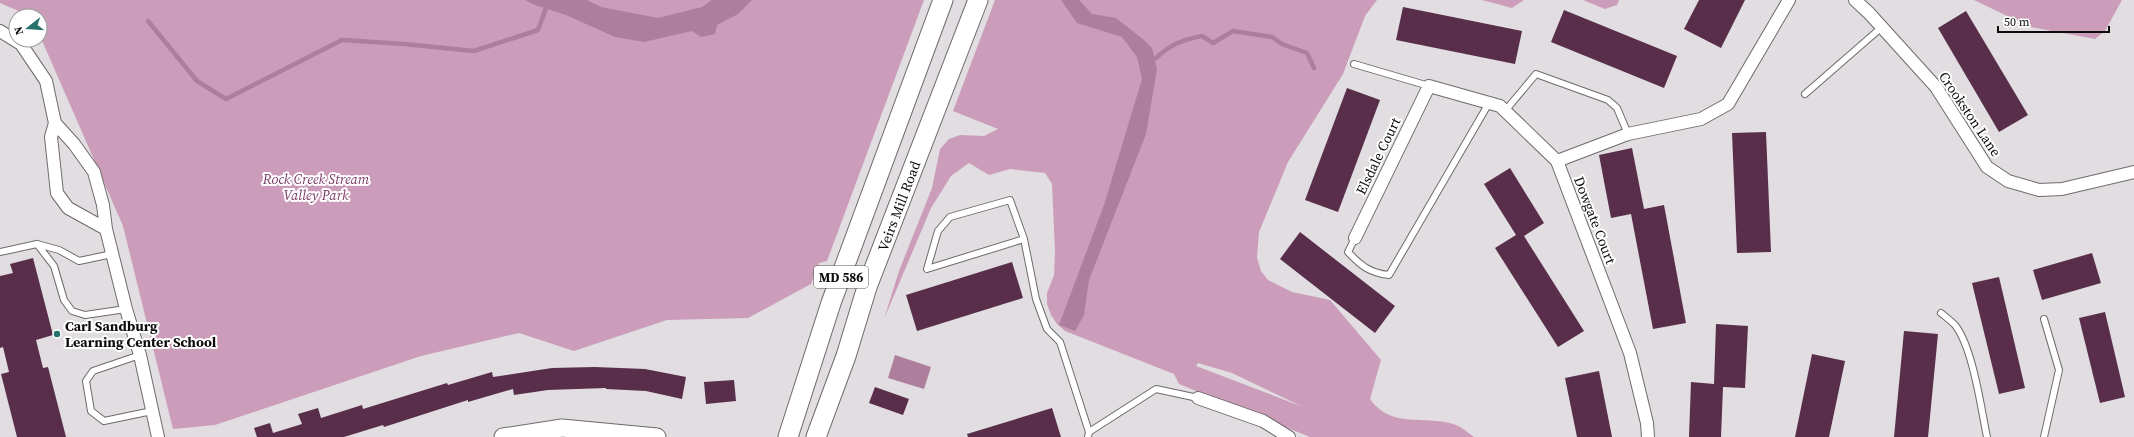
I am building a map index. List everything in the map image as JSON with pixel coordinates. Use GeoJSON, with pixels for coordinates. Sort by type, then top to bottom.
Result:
{"type":"FeatureCollection","features":[{"type":"Feature","properties":{"kind":"main road","name":"Veirs Mill Road"},"geometry":{"type":"LineString","coordinates":[[788,437],[832,304],[943,0]]}},
{"type":"Feature","properties":{"kind":"main road","name":"Veirs Mill Road"},"geometry":{"type":"LineString","coordinates":[[816,437],[846,356],[867,287],[978,0]]}},
{"type":"Feature","properties":{"kind":"street"},"geometry":{"type":"LineString","coordinates":[[1557,161],[1628,134],[1701,119],[1728,104],[1789,0]]}},
{"type":"Feature","properties":{"kind":"street","name":"Crookston Lane"},"geometry":{"type":"LineString","coordinates":[[1855,0],[1882,27],[1936,87],[1987,167],[2008,181],[2039,190],[2062,189],[2134,172]]}},
{"type":"Feature","properties":{"kind":"street"},"geometry":{"type":"LineString","coordinates":[[0,31],[20,44],[46,81],[55,123],[51,137],[57,193],[68,208],[106,229]]}},
{"type":"Feature","properties":{"kind":"street","name":"Dowgate Court"},"geometry":{"type":"LineString","coordinates":[[1428,86],[1500,106],[1557,161],[1630,353],[1647,423],[1648,437]]}},
{"type":"Feature","properties":{"kind":"street","name":"Elsdale Court"},"geometry":{"type":"LineString","coordinates":[[1355,238],[1428,86]]}},
{"type":"Feature","properties":{"kind":"street"},"geometry":{"type":"LineString","coordinates":[[55,123],[74,144],[94,172],[103,205],[106,229],[112,254],[126,309],[140,355],[158,437]]}},
{"type":"Feature","properties":{"kind":"street"},"geometry":{"type":"LineString","coordinates":[[1198,398],[1263,421],[1288,437]]}},
{"type":"Feature","properties":{"kind":"street"},"geometry":{"type":"LineString","coordinates":[[503,437],[562,428],[657,437]]}},
{"type":"Feature","properties":{"kind":"lane"},"geometry":{"type":"LineString","coordinates":[[1805,94],[1882,27]]}},
{"type":"Feature","properties":{"kind":"lane"},"geometry":{"type":"LineString","coordinates":[[1354,64],[1428,86]]}},
{"type":"Feature","properties":{"kind":"lane"},"geometry":{"type":"LineString","coordinates":[[1505,111],[1536,74],[1608,100],[1617,108],[1628,134]]}},
{"type":"Feature","properties":{"kind":"lane"},"geometry":{"type":"LineString","coordinates":[[1355,238],[1348,252],[1366,270],[1376,274],[1389,275],[1489,103]]}},
{"type":"Feature","properties":{"kind":"lane"},"geometry":{"type":"LineString","coordinates":[[1024,239],[928,269],[938,231],[950,217],[1010,200],[1024,239],[1036,299],[1046,329],[1060,342],[1088,435],[1156,389],[1198,398]]}},
{"type":"Feature","properties":{"kind":"lane"},"geometry":{"type":"LineString","coordinates":[[0,252],[37,244],[59,250],[79,261],[112,254]]}},
{"type":"Feature","properties":{"kind":"lane"},"geometry":{"type":"LineString","coordinates":[[37,244],[54,266],[64,300],[72,311],[85,315],[126,309]]}},
{"type":"Feature","properties":{"kind":"lane"},"geometry":{"type":"LineString","coordinates":[[1941,313],[1955,325],[1962,337],[1971,364],[1987,437]]}},
{"type":"Feature","properties":{"kind":"lane"},"geometry":{"type":"LineString","coordinates":[[2044,318],[2059,370],[2044,437]]}},
{"type":"Feature","properties":{"kind":"lane"},"geometry":{"type":"LineString","coordinates":[[140,355],[93,370],[86,381],[91,412],[104,421],[152,411]]}},
{"type":"Feature","properties":{"kind":"green space","name":"Rock Creek Stream Valley Park"},"geometry":{"type":"Polygon","coordinates":[[[0,0],[924,0],[827,261],[819,263],[811,284],[748,318],[667,320],[574,351],[519,333],[421,356],[215,425],[173,429],[123,226],[45,48],[48,48],[48,8],[12,8],[0,3],[0,0]]]}},
{"type":"Feature","properties":{"kind":"green space"},"geometry":{"type":"Polygon","coordinates":[[[995,0],[1377,0],[1365,16],[1343,74],[1288,162],[1259,232],[1257,258],[1261,271],[1268,280],[1292,292],[1330,300],[1381,360],[1370,399],[1378,408],[1398,418],[1453,424],[1474,437],[1310,437],[1179,384],[1174,374],[1065,331],[1057,324],[1051,315],[1047,304],[1047,293],[1054,275],[1055,251],[1052,184],[1045,173],[1010,169],[989,175],[969,163],[951,176],[931,208],[884,319],[899,271],[932,188],[940,149],[949,139],[960,135],[984,136],[998,129],[953,111],[995,0]],[[1198,363],[1196,366],[1303,407],[1232,373],[1198,363]]]}},
{"type":"Feature","properties":{"kind":"green space"},"geometry":{"type":"Polygon","coordinates":[[[1482,0],[1524,0],[1512,8],[1482,0]]]}},
{"type":"Feature","properties":{"kind":"green space"},"geometry":{"type":"Polygon","coordinates":[[[1583,0],[1619,0],[1617,5],[1605,9],[1583,0]]]}},
{"type":"Feature","properties":{"kind":"green space"},"geometry":{"type":"Polygon","coordinates":[[[1974,0],[2122,0],[2105,31],[2095,39],[2030,27],[1974,0]]]}},
{"type":"Feature","properties":{"kind":"shaded area"},"geometry":{"type":"Polygon","coordinates":[[[525,0],[587,0],[601,7],[658,18],[702,7],[712,0],[752,0],[738,14],[717,25],[715,34],[701,37],[692,31],[644,42],[615,37],[566,15],[535,5],[525,0]]]}},
{"type":"Feature","properties":{"kind":"shaded area"},"geometry":{"type":"Polygon","coordinates":[[[1061,0],[1079,0],[1092,14],[1116,18],[1152,48],[1157,69],[1146,134],[1089,280],[1084,315],[1075,331],[1059,325],[1104,205],[1142,79],[1137,57],[1122,37],[1077,23],[1061,0]]]}},
{"type":"Feature","properties":{"kind":"shaded area"},"geometry":{"type":"Polygon","coordinates":[[[895,355],[931,367],[924,389],[888,378],[895,355]]]}},
{"type":"Feature","properties":{"kind":"building"},"geometry":{"type":"Polygon","coordinates":[[[1699,0],[1745,0],[1721,48],[1684,29],[1699,0]]]}},
{"type":"Feature","properties":{"kind":"building"},"geometry":{"type":"Polygon","coordinates":[[[1403,7],[1522,31],[1515,64],[1396,40],[1403,7]]]}},
{"type":"Feature","properties":{"kind":"building"},"geometry":{"type":"Polygon","coordinates":[[[1564,10],[1677,56],[1664,88],[1551,42],[1564,10]]]}},
{"type":"Feature","properties":{"kind":"building"},"geometry":{"type":"Polygon","coordinates":[[[1966,11],[2028,115],[1999,132],[1938,28],[1966,11]]]}},
{"type":"Feature","properties":{"kind":"building"},"geometry":{"type":"Polygon","coordinates":[[[1347,88],[1380,100],[1338,212],[1305,200],[1347,88]]]}},
{"type":"Feature","properties":{"kind":"building"},"geometry":{"type":"Polygon","coordinates":[[[1766,132],[1771,252],[1737,253],[1732,133],[1766,132]]]}},
{"type":"Feature","properties":{"kind":"building"},"geometry":{"type":"Polygon","coordinates":[[[1632,148],[1644,209],[1664,205],[1686,323],[1653,329],[1631,214],[1611,218],[1599,155],[1632,148]]]}},
{"type":"Feature","properties":{"kind":"building"},"geometry":{"type":"Polygon","coordinates":[[[1510,168],[1544,223],[1524,236],[1584,331],[1558,347],[1495,248],[1516,235],[1484,184],[1510,168]]]}},
{"type":"Feature","properties":{"kind":"building"},"geometry":{"type":"Polygon","coordinates":[[[1300,232],[1395,306],[1375,333],[1280,259],[1300,232]]]}},
{"type":"Feature","properties":{"kind":"building"},"geometry":{"type":"Polygon","coordinates":[[[2092,253],[2101,283],[2042,300],[2033,270],[2092,253]]]}},
{"type":"Feature","properties":{"kind":"building"},"geometry":{"type":"Polygon","coordinates":[[[33,258],[53,335],[36,340],[43,368],[48,367],[66,437],[17,437],[1,374],[9,372],[3,347],[0,348],[0,276],[13,273],[10,264],[33,258]]]}},
{"type":"Feature","properties":{"kind":"building"},"geometry":{"type":"Polygon","coordinates":[[[1012,262],[1023,298],[917,331],[906,295],[1012,262]]]}},
{"type":"Feature","properties":{"kind":"building"},"geometry":{"type":"Polygon","coordinates":[[[1999,277],[2025,388],[1999,394],[1972,283],[1999,277]]]}},
{"type":"Feature","properties":{"kind":"building"},"geometry":{"type":"Polygon","coordinates":[[[2105,312],[2125,397],[2100,403],[2079,318],[2105,312]]]}},
{"type":"Feature","properties":{"kind":"building"},"geometry":{"type":"Polygon","coordinates":[[[1716,324],[1748,326],[1745,388],[1723,387],[1721,437],[1689,437],[1691,382],[1714,384],[1716,324]]]}},
{"type":"Feature","properties":{"kind":"building"},"geometry":{"type":"Polygon","coordinates":[[[1904,331],[1938,334],[1928,437],[1894,437],[1904,331]]]}},
{"type":"Feature","properties":{"kind":"building"},"geometry":{"type":"Polygon","coordinates":[[[1812,354],[1845,361],[1829,437],[1795,437],[1812,354]]]}},
{"type":"Feature","properties":{"kind":"building"},"geometry":{"type":"Polygon","coordinates":[[[595,367],[645,369],[686,377],[682,399],[646,391],[606,388],[548,390],[514,395],[513,389],[468,402],[468,400],[384,427],[383,425],[344,437],[257,437],[254,428],[270,423],[273,433],[302,424],[298,414],[318,408],[321,418],[362,405],[363,409],[447,383],[448,385],[492,372],[493,377],[552,368],[595,367]]]}},
{"type":"Feature","properties":{"kind":"building"},"geometry":{"type":"Polygon","coordinates":[[[1599,371],[1612,437],[1577,437],[1565,378],[1599,371]]]}},
{"type":"Feature","properties":{"kind":"building"},"geometry":{"type":"Polygon","coordinates":[[[734,380],[736,401],[706,404],[704,382],[734,380]]]}},
{"type":"Feature","properties":{"kind":"building"},"geometry":{"type":"Polygon","coordinates":[[[875,387],[909,399],[903,415],[869,403],[875,387]]]}},
{"type":"Feature","properties":{"kind":"building"},"geometry":{"type":"Polygon","coordinates":[[[1052,408],[1061,437],[968,437],[967,434],[1052,408]]]}},
{"type":"Feature","properties":{"kind":"waterway"},"geometry":{"type":"LineString","coordinates":[[148,21],[197,81],[226,99],[342,40],[474,51],[538,30],[549,0]]}},
{"type":"Feature","properties":{"kind":"waterway"},"geometry":{"type":"LineString","coordinates":[[1156,58],[1172,46],[1188,39],[1202,36],[1213,43],[1233,31],[1272,37],[1282,44],[1307,53],[1314,68]]}},
{"type":"Feature","properties":{"kind":"place","name":"Carl Sandburg Learning Center School"},"geometry":{"type":"Point","coordinates":[57,334]}}]}
